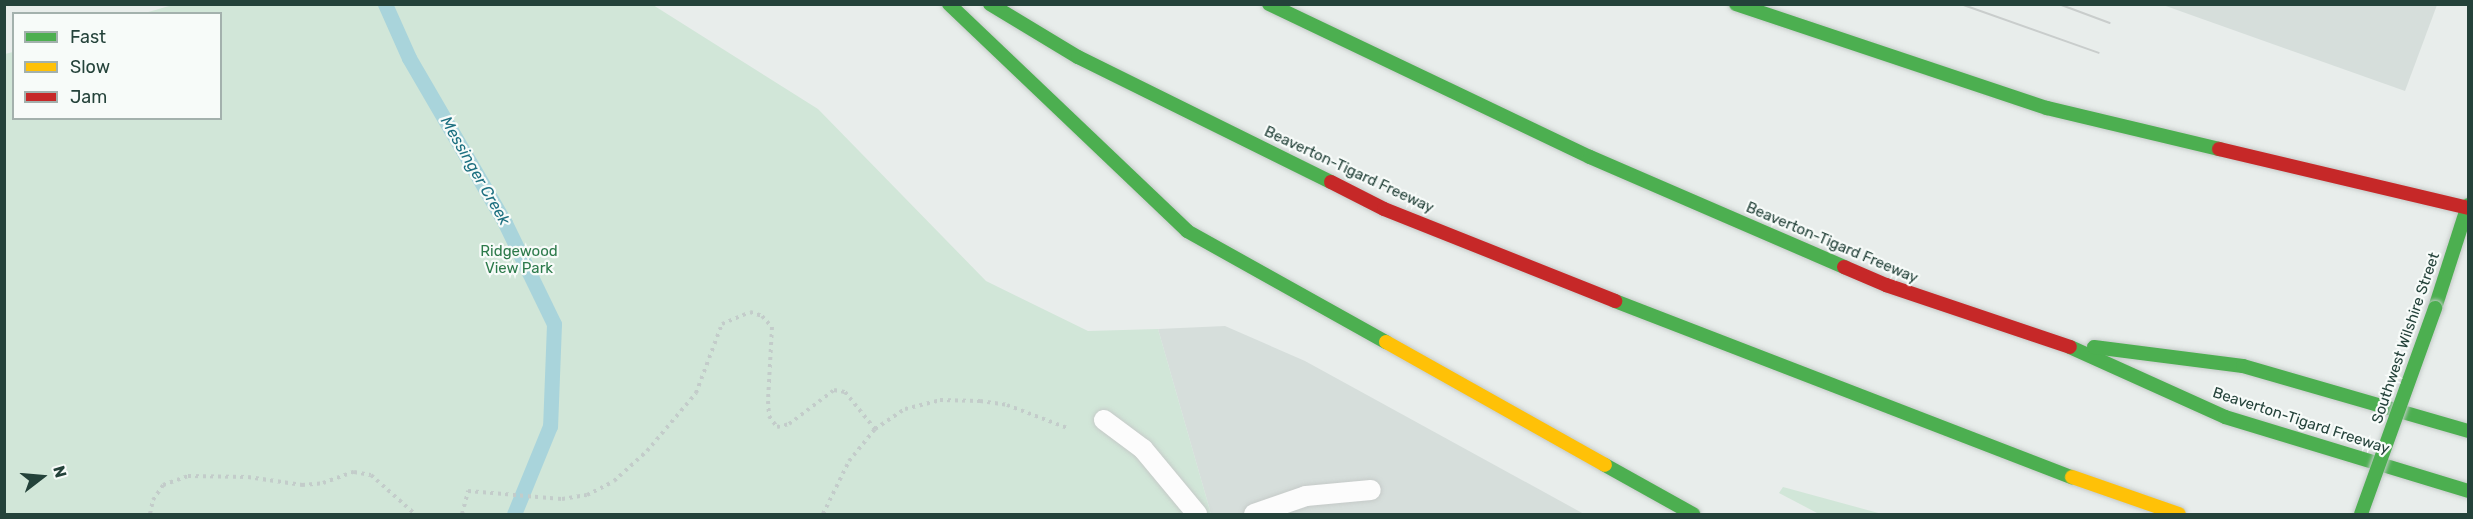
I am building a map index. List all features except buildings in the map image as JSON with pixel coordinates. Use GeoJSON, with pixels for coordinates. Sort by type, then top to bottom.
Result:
{"type":"FeatureCollection","features":[{"type":"Feature","properties":{"kind":"main road"},"geometry":{"type":"LineString","coordinates":[[949,4],[1187,231],[1693,514]]}},
{"type":"Feature","properties":{"kind":"main road","name":"Beaverton-Tigard Freeway"},"geometry":{"type":"LineString","coordinates":[[990,4],[1078,57],[1384,209],[1813,379],[2145,505],[2179,514]]}},
{"type":"Feature","properties":{"kind":"main road","name":"Beaverton-Tigard Freeway"},"geometry":{"type":"LineString","coordinates":[[1269,4],[1590,157],[1886,285],[2058,342],[2225,417],[2469,490]]}},
{"type":"Feature","properties":{"kind":"main road"},"geometry":{"type":"LineString","coordinates":[[1736,4],[2047,108],[2468,207]]}},
{"type":"Feature","properties":{"kind":"main road","name":"Southwest Wilshire Street"},"geometry":{"type":"LineString","coordinates":[[2361,514],[2435,308],[2468,207]]}},
{"type":"Feature","properties":{"kind":"main road"},"geometry":{"type":"LineString","coordinates":[[2058,342],[2243,366],[2469,431]]}},
{"type":"Feature","properties":{"kind":"lane"},"geometry":{"type":"LineString","coordinates":[[1104,420],[1143,449],[1197,514]]}},
{"type":"Feature","properties":{"kind":"lane"},"geometry":{"type":"LineString","coordinates":[[1254,514],[1306,496],[1371,490]]}},
{"type":"Feature","properties":{"kind":"path"},"geometry":{"type":"LineString","coordinates":[[462,514],[468,491],[481,489],[541,497],[587,495],[614,482],[655,443],[696,393],[722,324],[750,312],[762,316],[772,327],[768,401],[769,416],[777,427],[789,423],[834,390],[845,392],[875,429]]}},
{"type":"Feature","properties":{"kind":"path"},"geometry":{"type":"LineString","coordinates":[[823,514],[836,483],[875,429],[905,409],[940,400],[1007,405],[1065,429],[1104,420]]}},
{"type":"Feature","properties":{"kind":"path"},"geometry":{"type":"LineString","coordinates":[[150,514],[153,500],[163,485],[188,476],[248,477],[302,485],[323,483],[354,471],[370,475],[415,514]]}},
{"type":"Feature","properties":{"kind":"shaded area"},"geometry":{"type":"Polygon","coordinates":[[[2437,4],[2405,91],[2163,5],[2437,4]]]}},
{"type":"Feature","properties":{"kind":"shaded area"},"geometry":{"type":"Polygon","coordinates":[[[1225,326],[1305,361],[1584,514],[1211,514],[1158,329],[1225,326]]]}},
{"type":"Feature","properties":{"kind":"green space","name":"Ridgewood View Park"},"geometry":{"type":"Polygon","coordinates":[[[176,4],[653,5],[818,109],[986,281],[1088,331],[1158,329],[1211,514],[5,514],[5,54],[12,52],[12,120],[222,120],[222,12],[148,12],[176,4]]]}},
{"type":"Feature","properties":{"kind":"green space"},"geometry":{"type":"Polygon","coordinates":[[[1783,487],[1882,514],[1819,514],[1779,493],[1783,487]]]}},
{"type":"Feature","properties":{"kind":"waterway","name":"Messinger Creek"},"geometry":{"type":"LineString","coordinates":[[385,4],[409,58],[505,223],[554,324],[550,426],[514,514]]}},
{"type":"Feature","properties":{"kind":"tram line"},"geometry":{"type":"LineString","coordinates":[[1961,4],[2099,53]]}},
{"type":"Feature","properties":{"kind":"tram line"},"geometry":{"type":"LineString","coordinates":[[2059,4],[2110,23]]}},
{"type":"Feature","properties":{"kind":"traffic: fast"},"geometry":{"type":"LineString","coordinates":[[949,4],[1187,231],[1386,342]]}},
{"type":"Feature","properties":{"kind":"traffic: fast"},"geometry":{"type":"LineString","coordinates":[[990,4],[1078,57],[1331,182]]}},
{"type":"Feature","properties":{"kind":"traffic: fast"},"geometry":{"type":"LineString","coordinates":[[1269,4],[1590,157],[1844,267]]}},
{"type":"Feature","properties":{"kind":"traffic: fast"},"geometry":{"type":"LineString","coordinates":[[1736,4],[2047,108],[2219,149]]}},
{"type":"Feature","properties":{"kind":"traffic: fast"},"geometry":{"type":"LineString","coordinates":[[2435,308],[2468,205]]}},
{"type":"Feature","properties":{"kind":"traffic: fast"},"geometry":{"type":"LineString","coordinates":[[1615,301],[2072,477]]}},
{"type":"Feature","properties":{"kind":"traffic: fast"},"geometry":{"type":"LineString","coordinates":[[2361,514],[2435,308]]}},
{"type":"Feature","properties":{"kind":"traffic: fast"},"geometry":{"type":"LineString","coordinates":[[2070,347],[2225,417],[2468,491]]}},
{"type":"Feature","properties":{"kind":"traffic: fast"},"geometry":{"type":"LineString","coordinates":[[2094,347],[2243,366],[2468,431]]}},
{"type":"Feature","properties":{"kind":"traffic: fast"},"geometry":{"type":"LineString","coordinates":[[1605,465],[1693,514]]}},
{"type":"Feature","properties":{"kind":"traffic: slow"},"geometry":{"type":"LineString","coordinates":[[1386,342],[1605,465]]}},
{"type":"Feature","properties":{"kind":"traffic: slow"},"geometry":{"type":"LineString","coordinates":[[2072,477],[2179,514]]}},
{"type":"Feature","properties":{"kind":"traffic: jam"},"geometry":{"type":"LineString","coordinates":[[2219,149],[2468,208]]}},
{"type":"Feature","properties":{"kind":"traffic: jam"},"geometry":{"type":"LineString","coordinates":[[1331,182],[1384,209],[1615,301]]}},
{"type":"Feature","properties":{"kind":"traffic: jam"},"geometry":{"type":"LineString","coordinates":[[1844,267],[1886,285],[2070,347]]}}]}
